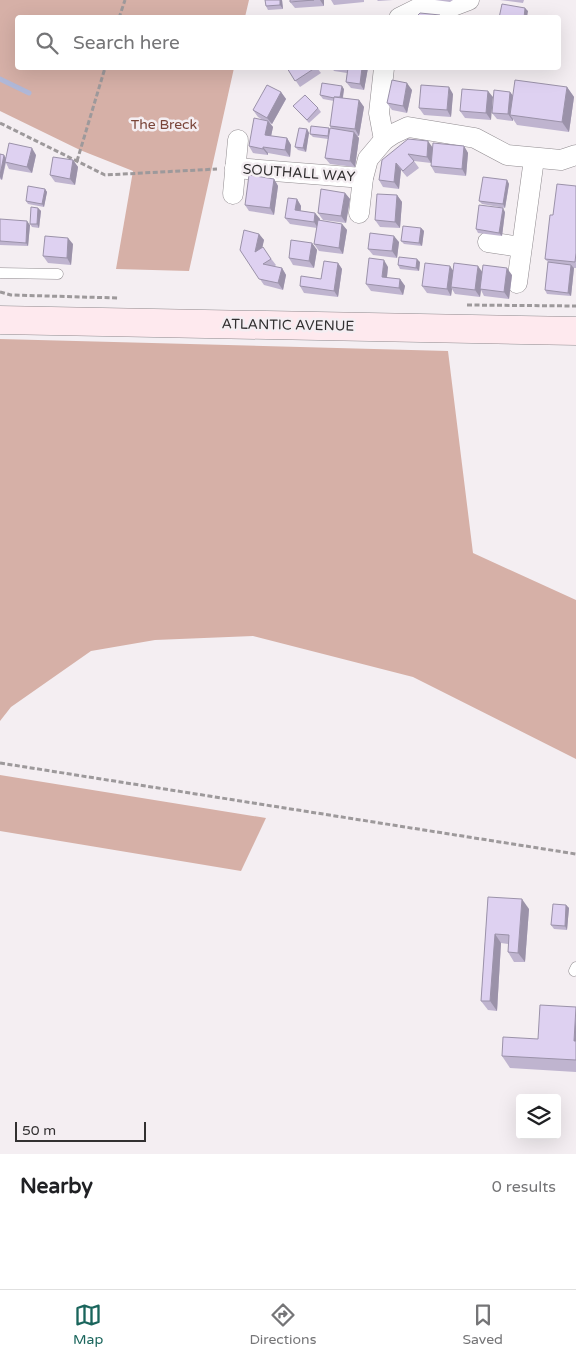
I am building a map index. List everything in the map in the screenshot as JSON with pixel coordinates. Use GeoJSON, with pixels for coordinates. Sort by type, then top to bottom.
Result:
{"type":"FeatureCollection","features":[{"type":"Feature","properties":{"kind":"street"},"geometry":{"type":"LineString","coordinates":[[405,15],[417,9],[448,8],[469,0]]}},
{"type":"Feature","properties":{"kind":"street"},"geometry":{"type":"LineString","coordinates":[[384,70],[379,113],[384,140]]}},
{"type":"Feature","properties":{"kind":"street"},"geometry":{"type":"LineString","coordinates":[[360,213],[363,178],[368,159],[384,140],[408,127],[475,138],[508,155],[534,159],[561,160],[576,154]]}},
{"type":"Feature","properties":{"kind":"street","name":"SOUTHALL WAY"},"geometry":{"type":"LineString","coordinates":[[233,194],[238,140]]}},
{"type":"Feature","properties":{"kind":"street"},"geometry":{"type":"LineString","coordinates":[[517,284],[534,159]]}},
{"type":"Feature","properties":{"kind":"street","name":"SOUTHALL WAY"},"geometry":{"type":"LineString","coordinates":[[235,168],[363,178]]}},
{"type":"Feature","properties":{"kind":"street"},"geometry":{"type":"LineString","coordinates":[[488,242],[521,247]]}},
{"type":"Feature","properties":{"kind":"street","name":"ATLANTIC AVENUE"},"geometry":{"type":"LineString","coordinates":[[0,320],[576,331]]}},
{"type":"Feature","properties":{"kind":"lane"},"geometry":{"type":"LineString","coordinates":[[0,273],[58,274]]}},
{"type":"Feature","properties":{"kind":"path"},"geometry":{"type":"LineString","coordinates":[[121,15],[125,0]]}},
{"type":"Feature","properties":{"kind":"path"},"geometry":{"type":"LineString","coordinates":[[77,161],[104,70]]}},
{"type":"Feature","properties":{"kind":"path"},"geometry":{"type":"LineString","coordinates":[[0,124],[105,175],[235,168]]}},
{"type":"Feature","properties":{"kind":"path"},"geometry":{"type":"LineString","coordinates":[[0,763],[576,854]]}},
{"type":"Feature","properties":{"kind":"green space","name":"The Breck"},"geometry":{"type":"Polygon","coordinates":[[[0,0],[249,0],[245,15],[15,15],[15,70],[234,70],[189,271],[116,269],[133,171],[80,150],[0,111],[0,0]]]}},
{"type":"Feature","properties":{"kind":"green space"},"geometry":{"type":"Polygon","coordinates":[[[0,339],[448,351],[473,553],[576,600],[576,759],[413,677],[253,636],[155,640],[91,651],[11,707],[0,721],[0,339]]]}},
{"type":"Feature","properties":{"kind":"green space"},"geometry":{"type":"Polygon","coordinates":[[[0,775],[266,818],[241,871],[0,831],[0,775]]]}},
{"type":"Feature","properties":{"kind":"building"},"geometry":{"type":"Polygon","coordinates":[[[265,0],[280,0],[280,5],[266,6],[265,0]]]}},
{"type":"Feature","properties":{"kind":"building"},"geometry":{"type":"Polygon","coordinates":[[[290,0],[314,0],[290,2],[290,0]]]}},
{"type":"Feature","properties":{"kind":"building"},"geometry":{"type":"Polygon","coordinates":[[[502,4],[525,8],[524,15],[500,15],[502,4]]]}},
{"type":"Feature","properties":{"kind":"building"},"geometry":{"type":"Polygon","coordinates":[[[420,13],[440,15],[418,15],[420,13]]]}},
{"type":"Feature","properties":{"kind":"building"},"geometry":{"type":"Polygon","coordinates":[[[288,70],[312,70],[295,81],[288,70]]]}},
{"type":"Feature","properties":{"kind":"building"},"geometry":{"type":"Polygon","coordinates":[[[348,70],[362,70],[360,84],[346,82],[348,70]]]}},
{"type":"Feature","properties":{"kind":"building"},"geometry":{"type":"Polygon","coordinates":[[[392,80],[407,83],[403,106],[387,103],[392,80]]]}},
{"type":"Feature","properties":{"kind":"building"},"geometry":{"type":"Polygon","coordinates":[[[515,80],[567,87],[562,122],[510,115],[515,80]]]}},
{"type":"Feature","properties":{"kind":"building"},"geometry":{"type":"Polygon","coordinates":[[[322,83],[342,86],[340,97],[334,98],[320,95],[322,83]]]}},
{"type":"Feature","properties":{"kind":"building"},"geometry":{"type":"Polygon","coordinates":[[[267,85],[281,92],[267,118],[253,110],[267,85]]]}},
{"type":"Feature","properties":{"kind":"building"},"geometry":{"type":"Polygon","coordinates":[[[421,85],[449,87],[447,110],[419,108],[421,85]]]}},
{"type":"Feature","properties":{"kind":"building"},"geometry":{"type":"Polygon","coordinates":[[[462,89],[488,91],[486,113],[460,111],[462,89]]]}},
{"type":"Feature","properties":{"kind":"building"},"geometry":{"type":"Polygon","coordinates":[[[494,90],[510,92],[508,114],[492,113],[494,90]]]}},
{"type":"Feature","properties":{"kind":"building"},"geometry":{"type":"Polygon","coordinates":[[[305,95],[318,108],[307,120],[293,106],[305,95]]]}},
{"type":"Feature","properties":{"kind":"building"},"geometry":{"type":"Polygon","coordinates":[[[334,97],[359,100],[355,129],[330,126],[334,97]]]}},
{"type":"Feature","properties":{"kind":"building"},"geometry":{"type":"Polygon","coordinates":[[[254,118],[268,121],[265,135],[287,138],[285,150],[249,146],[254,118]]]}},
{"type":"Feature","properties":{"kind":"building"},"geometry":{"type":"Polygon","coordinates":[[[311,126],[329,128],[328,136],[310,134],[311,126]]]}},
{"type":"Feature","properties":{"kind":"building"},"geometry":{"type":"Polygon","coordinates":[[[299,128],[307,129],[303,148],[295,147],[299,128]]]}},
{"type":"Feature","properties":{"kind":"building"},"geometry":{"type":"Polygon","coordinates":[[[330,128],[354,132],[350,161],[325,158],[330,128]]]}},
{"type":"Feature","properties":{"kind":"building"},"geometry":{"type":"Polygon","coordinates":[[[408,139],[428,141],[427,157],[408,154],[414,161],[403,171],[396,163],[394,182],[379,180],[382,160],[408,139]]]}},
{"type":"Feature","properties":{"kind":"building"},"geometry":{"type":"Polygon","coordinates":[[[9,143],[32,148],[27,167],[5,162],[9,143]]]}},
{"type":"Feature","properties":{"kind":"building"},"geometry":{"type":"Polygon","coordinates":[[[433,143],[464,146],[462,169],[431,166],[433,143]]]}},
{"type":"Feature","properties":{"kind":"building"},"geometry":{"type":"Polygon","coordinates":[[[0,154],[4,155],[0,175],[0,154]]]}},
{"type":"Feature","properties":{"kind":"building"},"geometry":{"type":"Polygon","coordinates":[[[53,157],[73,160],[70,179],[50,175],[53,157]]]}},
{"type":"Feature","properties":{"kind":"building"},"geometry":{"type":"Polygon","coordinates":[[[249,175],[274,179],[270,208],[245,205],[249,175]]]}},
{"type":"Feature","properties":{"kind":"building"},"geometry":{"type":"Polygon","coordinates":[[[483,177],[507,180],[503,204],[479,201],[483,177]]]}},
{"type":"Feature","properties":{"kind":"building"},"geometry":{"type":"Polygon","coordinates":[[[557,184],[576,186],[575,262],[545,259],[550,215],[553,215],[557,184]]]}},
{"type":"Feature","properties":{"kind":"building"},"geometry":{"type":"Polygon","coordinates":[[[28,186],[45,189],[42,204],[26,201],[28,186]]]}},
{"type":"Feature","properties":{"kind":"building"},"geometry":{"type":"Polygon","coordinates":[[[321,189],[345,193],[341,216],[318,213],[321,189]]]}},
{"type":"Feature","properties":{"kind":"building"},"geometry":{"type":"Polygon","coordinates":[[[377,194],[397,195],[395,222],[375,220],[377,194]]]}},
{"type":"Feature","properties":{"kind":"building"},"geometry":{"type":"Polygon","coordinates":[[[288,198],[297,199],[295,210],[315,213],[314,222],[285,218],[288,198]]]}},
{"type":"Feature","properties":{"kind":"building"},"geometry":{"type":"Polygon","coordinates":[[[479,205],[503,208],[499,233],[476,229],[479,205]]]}},
{"type":"Feature","properties":{"kind":"building"},"geometry":{"type":"Polygon","coordinates":[[[31,207],[38,208],[37,224],[30,224],[31,207]]]}},
{"type":"Feature","properties":{"kind":"building"},"geometry":{"type":"Polygon","coordinates":[[[0,219],[27,221],[26,243],[0,241],[0,219]]]}},
{"type":"Feature","properties":{"kind":"building"},"geometry":{"type":"Polygon","coordinates":[[[318,220],[342,224],[339,248],[314,244],[318,220]]]}},
{"type":"Feature","properties":{"kind":"building"},"geometry":{"type":"Polygon","coordinates":[[[403,226],[421,228],[419,243],[401,241],[403,226]]]}},
{"type":"Feature","properties":{"kind":"building"},"geometry":{"type":"Polygon","coordinates":[[[244,230],[259,234],[255,252],[263,247],[271,259],[263,264],[282,268],[278,283],[259,279],[240,250],[244,230]]]}},
{"type":"Feature","properties":{"kind":"building"},"geometry":{"type":"Polygon","coordinates":[[[370,233],[394,236],[392,251],[368,249],[370,233]]]}},
{"type":"Feature","properties":{"kind":"building"},"geometry":{"type":"Polygon","coordinates":[[[45,236],[68,238],[67,258],[43,256],[45,236]]]}},
{"type":"Feature","properties":{"kind":"building"},"geometry":{"type":"Polygon","coordinates":[[[291,240],[312,243],[309,261],[289,258],[291,240]]]}},
{"type":"Feature","properties":{"kind":"building"},"geometry":{"type":"Polygon","coordinates":[[[399,257],[417,259],[416,268],[398,265],[399,257]]]}},
{"type":"Feature","properties":{"kind":"building"},"geometry":{"type":"Polygon","coordinates":[[[369,258],[384,260],[382,277],[400,279],[399,288],[366,284],[369,258]]]}},
{"type":"Feature","properties":{"kind":"building"},"geometry":{"type":"Polygon","coordinates":[[[324,261],[338,263],[334,291],[300,286],[301,276],[321,279],[324,261]]]}},
{"type":"Feature","properties":{"kind":"building"},"geometry":{"type":"Polygon","coordinates":[[[548,262],[571,265],[568,293],[545,290],[548,262]]]}},
{"type":"Feature","properties":{"kind":"building"},"geometry":{"type":"Polygon","coordinates":[[[425,263],[450,266],[447,289],[422,286],[425,263]]]}},
{"type":"Feature","properties":{"kind":"building"},"geometry":{"type":"Polygon","coordinates":[[[454,263],[478,266],[475,290],[451,287],[454,263]]]}},
{"type":"Feature","properties":{"kind":"building"},"geometry":{"type":"Polygon","coordinates":[[[483,265],[507,268],[504,292],[480,289],[483,265]]]}},
{"type":"Feature","properties":{"kind":"building"},"geometry":{"type":"Polygon","coordinates":[[[488,897],[522,899],[518,953],[508,952],[509,935],[495,934],[490,1001],[481,1001],[488,897]]]}},
{"type":"Feature","properties":{"kind":"building"},"geometry":{"type":"Polygon","coordinates":[[[553,904],[566,905],[565,926],[551,925],[553,904]]]}},
{"type":"Feature","properties":{"kind":"building"},"geometry":{"type":"Polygon","coordinates":[[[540,1005],[576,1007],[574,1041],[576,1041],[576,1060],[502,1056],[503,1037],[538,1039],[540,1005]]]}},
{"type":"Feature","properties":{"kind":"waterway"},"geometry":{"type":"LineString","coordinates":[[0,79],[29,93]]}}]}
